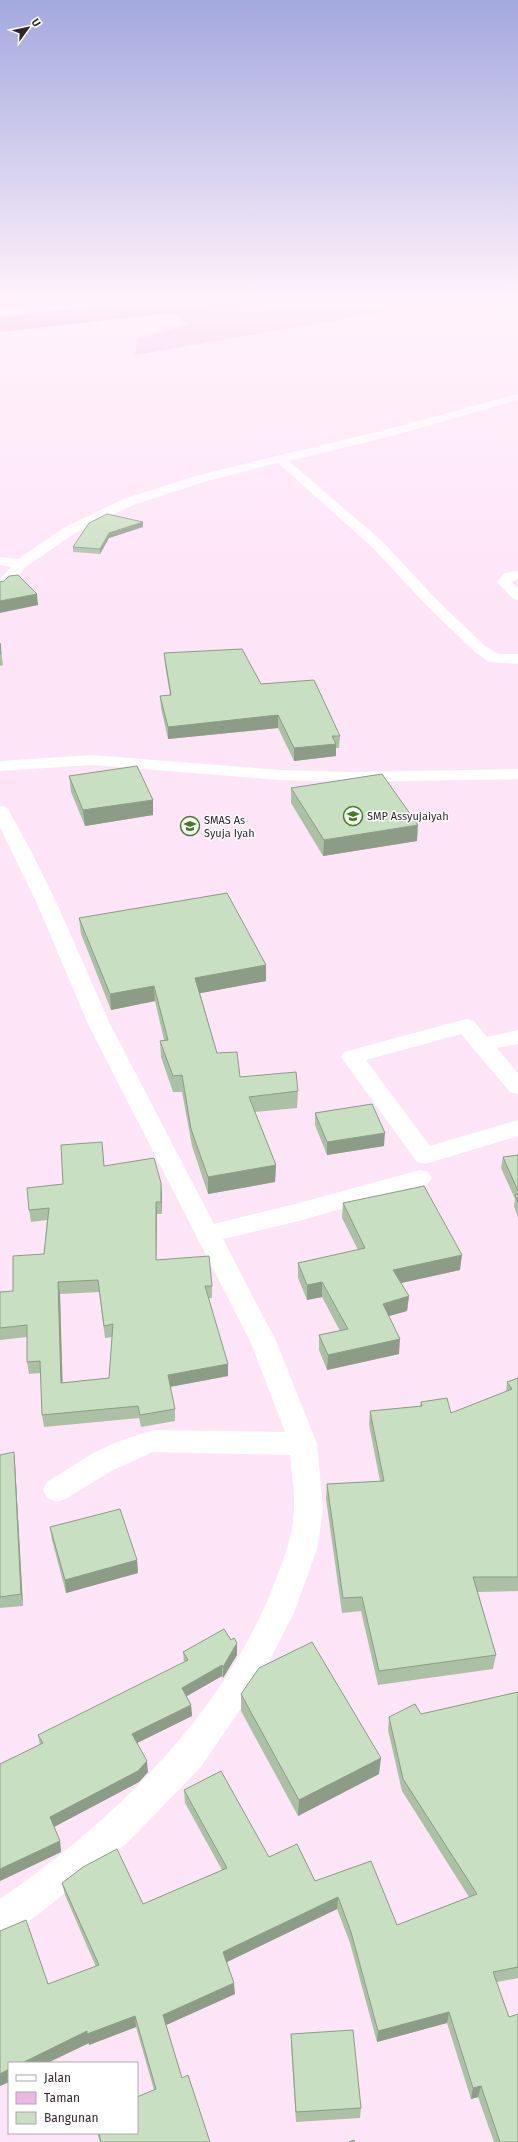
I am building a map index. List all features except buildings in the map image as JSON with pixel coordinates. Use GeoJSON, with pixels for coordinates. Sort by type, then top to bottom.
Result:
{"type":"FeatureCollection","features":[{"type":"Feature","properties":{"kind":"street"},"geometry":{"type":"LineString","coordinates":[[0,588],[21,564],[70,530],[128,502],[203,478],[281,460],[507,400]]}},
{"type":"Feature","properties":{"kind":"street"},"geometry":{"type":"LineString","coordinates":[[281,460],[378,545],[432,604],[480,648],[494,659],[518,659]]}},
{"type":"Feature","properties":{"kind":"street"},"geometry":{"type":"LineString","coordinates":[[0,560],[21,564]]}},
{"type":"Feature","properties":{"kind":"street"},"geometry":{"type":"LineString","coordinates":[[518,575],[509,576],[504,582],[518,596]]}},
{"type":"Feature","properties":{"kind":"street"},"geometry":{"type":"LineString","coordinates":[[0,766],[92,760],[303,776],[444,776],[518,774]]}},
{"type":"Feature","properties":{"kind":"street"},"geometry":{"type":"LineString","coordinates":[[0,811],[48,906],[99,1024],[264,1343],[303,1444],[309,1507],[303,1546],[279,1613],[246,1675],[188,1756],[114,1832],[28,1902],[0,1920]]}},
{"type":"Feature","properties":{"kind":"street"},"geometry":{"type":"LineString","coordinates":[[518,1087],[466,1026],[352,1057],[425,1156],[518,1128]]}},
{"type":"Feature","properties":{"kind":"street"},"geometry":{"type":"LineString","coordinates":[[482,1045],[518,1037]]}},
{"type":"Feature","properties":{"kind":"street"},"geometry":{"type":"LineString","coordinates":[[208,1234],[299,1212],[420,1178]]}},
{"type":"Feature","properties":{"kind":"street"},"geometry":{"type":"LineString","coordinates":[[57,1490],[114,1454],[132,1446],[153,1441],[303,1444]]}},
{"type":"Feature","properties":{"kind":"place","name":"SMP Assyujaiyah"},"geometry":{"type":"Point","coordinates":[353,816]}},
{"type":"Feature","properties":{"kind":"place","name":"SMAS As Syuja Iyah"},"geometry":{"type":"Point","coordinates":[190,826]}}]}
